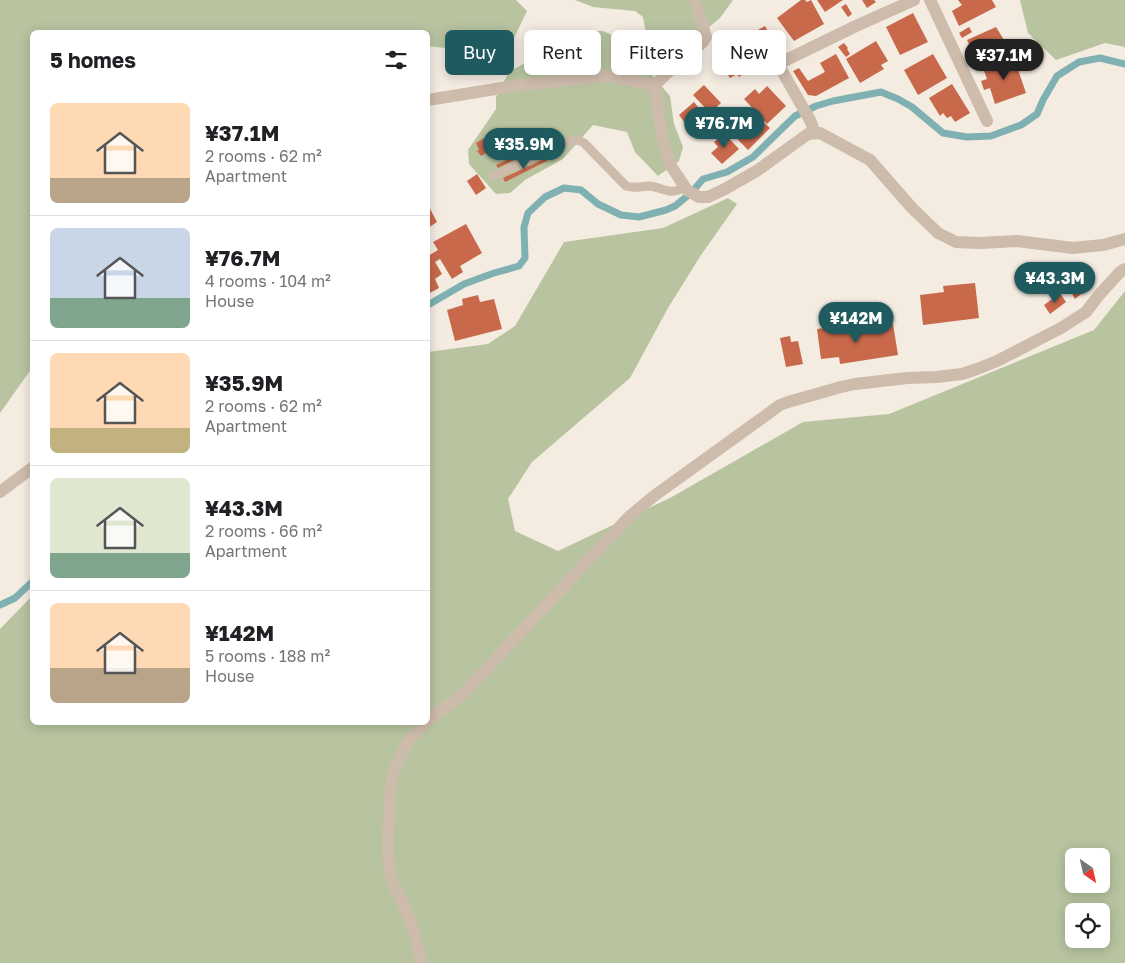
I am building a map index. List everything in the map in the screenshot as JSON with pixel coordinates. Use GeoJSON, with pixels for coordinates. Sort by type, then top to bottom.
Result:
{"type":"FeatureCollection","features":[{"type":"Feature","properties":{"kind":"street"},"geometry":{"type":"LineString","coordinates":[[655,85],[704,42],[706,37],[695,0]]}},
{"type":"Feature","properties":{"kind":"street"},"geometry":{"type":"LineString","coordinates":[[815,134],[810,120],[778,64],[914,0]]}},
{"type":"Feature","properties":{"kind":"street"},"geometry":{"type":"LineString","coordinates":[[930,0],[987,121]]}},
{"type":"Feature","properties":{"kind":"street"},"geometry":{"type":"LineString","coordinates":[[430,100],[520,85],[608,76],[655,85]]}},
{"type":"Feature","properties":{"kind":"street"},"geometry":{"type":"LineString","coordinates":[[655,85],[662,138],[671,166],[686,189],[699,197],[708,197],[758,170],[808,134],[820,133],[870,160],[912,208],[938,233],[956,242],[1017,242],[1073,248],[1103,245],[1125,239]]}},
{"type":"Feature","properties":{"kind":"street"},"geometry":{"type":"LineString","coordinates":[[430,719],[463,694],[630,516],[654,496],[780,405],[840,387],[906,378],[962,374],[997,361],[1061,328],[1086,312],[1099,295],[1125,269]]}},
{"type":"Feature","properties":{"kind":"street"},"geometry":{"type":"LineString","coordinates":[[0,492],[30,470]]}},
{"type":"Feature","properties":{"kind":"street"},"geometry":{"type":"LineString","coordinates":[[421,963],[417,939],[390,876],[388,828],[394,772],[401,755],[423,725]]}},
{"type":"Feature","properties":{"kind":"lane"},"geometry":{"type":"LineString","coordinates":[[493,176],[569,141],[578,140],[584,143],[626,186],[632,188],[657,187],[669,191],[686,189]]}},
{"type":"Feature","properties":{"kind":"green space"},"geometry":{"type":"Polygon","coordinates":[[[0,0],[516,0],[527,11],[514,38],[514,30],[445,30],[445,48],[430,46],[430,30],[30,30],[30,371],[0,413],[0,0]]]}},
{"type":"Feature","properties":{"kind":"green space"},"geometry":{"type":"Polygon","coordinates":[[[575,0],[733,0],[720,18],[702,33],[702,30],[645,30],[643,17],[635,11],[593,7],[575,0]]]}},
{"type":"Feature","properties":{"kind":"green space"},"geometry":{"type":"Polygon","coordinates":[[[1020,0],[1125,0],[1125,47],[1105,43],[1056,60],[1028,33],[1020,0]]]}},
{"type":"Feature","properties":{"kind":"green space"},"geometry":{"type":"Polygon","coordinates":[[[601,31],[611,34],[611,75],[652,75],[670,96],[674,124],[683,147],[679,161],[658,176],[635,152],[627,132],[593,125],[563,159],[525,180],[510,193],[496,194],[469,164],[468,150],[496,109],[496,97],[507,75],[514,75],[514,69],[524,64],[524,75],[601,75],[601,31]]]}},
{"type":"Feature","properties":{"kind":"green space"},"geometry":{"type":"Polygon","coordinates":[[[728,198],[737,204],[701,255],[668,308],[630,378],[532,462],[508,499],[515,531],[558,551],[670,498],[803,422],[889,414],[1094,330],[1125,291],[1125,963],[0,963],[0,629],[30,598],[30,725],[430,725],[430,352],[488,344],[515,326],[564,242],[663,228],[728,198]]]}},
{"type":"Feature","properties":{"kind":"building"},"geometry":{"type":"Polygon","coordinates":[[[801,0],[807,2],[811,0],[824,24],[794,41],[777,18],[801,0]]]}},
{"type":"Feature","properties":{"kind":"building"},"geometry":{"type":"Polygon","coordinates":[[[817,0],[843,0],[825,12],[817,0]]]}},
{"type":"Feature","properties":{"kind":"building"},"geometry":{"type":"Polygon","coordinates":[[[862,0],[874,0],[876,2],[867,8],[862,0]]]}},
{"type":"Feature","properties":{"kind":"building"},"geometry":{"type":"Polygon","coordinates":[[[958,0],[992,0],[996,7],[959,26],[952,11],[962,5],[958,0]]]}},
{"type":"Feature","properties":{"kind":"building"},"geometry":{"type":"Polygon","coordinates":[[[846,4],[852,14],[848,17],[841,7],[846,4]]]}},
{"type":"Feature","properties":{"kind":"building"},"geometry":{"type":"Polygon","coordinates":[[[913,13],[928,42],[900,55],[886,27],[913,13]]]}},
{"type":"Feature","properties":{"kind":"building"},"geometry":{"type":"Polygon","coordinates":[[[765,26],[767,30],[758,30],[765,26]]]}},
{"type":"Feature","properties":{"kind":"building"},"geometry":{"type":"Polygon","coordinates":[[[969,27],[972,32],[962,38],[959,33],[969,27]]]}},
{"type":"Feature","properties":{"kind":"building"},"geometry":{"type":"Polygon","coordinates":[[[996,27],[1004,40],[1007,50],[977,61],[967,40],[996,27]]]}},
{"type":"Feature","properties":{"kind":"building"},"geometry":{"type":"Polygon","coordinates":[[[876,41],[888,61],[881,65],[884,69],[860,83],[846,59],[876,41]]]}},
{"type":"Feature","properties":{"kind":"building"},"geometry":{"type":"Polygon","coordinates":[[[844,43],[850,54],[846,57],[838,47],[844,43]]]}},
{"type":"Feature","properties":{"kind":"building"},"geometry":{"type":"Polygon","coordinates":[[[836,54],[849,78],[816,96],[808,95],[793,71],[799,68],[808,81],[825,72],[820,63],[836,54]]]}},
{"type":"Feature","properties":{"kind":"building"},"geometry":{"type":"Polygon","coordinates":[[[933,54],[947,78],[918,95],[904,70],[933,54]]]}},
{"type":"Feature","properties":{"kind":"building"},"geometry":{"type":"Polygon","coordinates":[[[1014,58],[1026,93],[995,104],[990,88],[984,90],[981,81],[987,79],[983,68],[1014,58]]]}},
{"type":"Feature","properties":{"kind":"building"},"geometry":{"type":"Polygon","coordinates":[[[952,84],[970,113],[955,122],[951,116],[947,118],[943,113],[940,116],[929,98],[952,84]]]}},
{"type":"Feature","properties":{"kind":"building"},"geometry":{"type":"Polygon","coordinates":[[[704,85],[721,103],[710,113],[693,95],[704,85]]]}},
{"type":"Feature","properties":{"kind":"building"},"geometry":{"type":"Polygon","coordinates":[[[767,86],[786,106],[767,124],[744,99],[755,89],[759,94],[767,86]]]}},
{"type":"Feature","properties":{"kind":"building"},"geometry":{"type":"Polygon","coordinates":[[[694,102],[707,118],[691,131],[679,115],[694,102]]]}},
{"type":"Feature","properties":{"kind":"building"},"geometry":{"type":"Polygon","coordinates":[[[748,108],[770,128],[748,150],[725,126],[741,109],[744,112],[748,108]]]}},
{"type":"Feature","properties":{"kind":"building"},"geometry":{"type":"Polygon","coordinates":[[[724,133],[739,149],[722,164],[711,153],[718,147],[714,142],[724,133]]]}},
{"type":"Feature","properties":{"kind":"building"},"geometry":{"type":"Polygon","coordinates":[[[484,138],[492,149],[481,156],[477,151],[479,150],[476,143],[484,138]]]}},
{"type":"Feature","properties":{"kind":"building"},"geometry":{"type":"Polygon","coordinates":[[[539,144],[541,147],[498,168],[496,165],[539,144]]]}},
{"type":"Feature","properties":{"kind":"building"},"geometry":{"type":"Polygon","coordinates":[[[546,158],[547,161],[505,182],[503,178],[546,158]]]}},
{"type":"Feature","properties":{"kind":"building"},"geometry":{"type":"Polygon","coordinates":[[[477,174],[486,188],[476,195],[467,181],[477,174]]]}},
{"type":"Feature","properties":{"kind":"building"},"geometry":{"type":"Polygon","coordinates":[[[430,209],[437,222],[430,227],[430,209]]]}},
{"type":"Feature","properties":{"kind":"building"},"geometry":{"type":"Polygon","coordinates":[[[466,224],[482,253],[460,266],[463,272],[452,279],[440,259],[435,262],[442,274],[435,279],[439,288],[430,293],[430,255],[438,250],[433,242],[466,224]]]}},
{"type":"Feature","properties":{"kind":"building"},"geometry":{"type":"Polygon","coordinates":[[[975,283],[979,318],[923,325],[920,295],[944,292],[943,286],[975,283]]]}},
{"type":"Feature","properties":{"kind":"building"},"geometry":{"type":"Polygon","coordinates":[[[1081,285],[1085,291],[1075,299],[1071,292],[1081,285]]]}},
{"type":"Feature","properties":{"kind":"building"},"geometry":{"type":"Polygon","coordinates":[[[1060,293],[1066,302],[1050,314],[1044,305],[1060,293]]]}},
{"type":"Feature","properties":{"kind":"building"},"geometry":{"type":"Polygon","coordinates":[[[478,295],[480,302],[494,299],[502,329],[455,341],[447,310],[463,305],[462,299],[478,295]]]}},
{"type":"Feature","properties":{"kind":"building"},"geometry":{"type":"Polygon","coordinates":[[[859,323],[860,334],[886,330],[886,326],[893,324],[898,355],[840,364],[839,357],[821,359],[817,329],[859,323]]]}},
{"type":"Feature","properties":{"kind":"building"},"geometry":{"type":"Polygon","coordinates":[[[790,336],[791,342],[798,341],[803,364],[786,367],[780,338],[790,336]]]}},
{"type":"Feature","properties":{"kind":"waterway"},"geometry":{"type":"LineString","coordinates":[[430,304],[464,284],[519,266],[525,258],[524,227],[528,213],[545,197],[564,188],[581,190],[598,204],[621,215],[639,217],[675,206],[691,193],[703,179],[727,172],[753,157],[795,116],[816,106],[881,92],[912,107],[943,133],[967,137],[991,136],[1021,125],[1037,114],[1057,76],[1079,62],[1100,58],[1125,64]]}},
{"type":"Feature","properties":{"kind":"waterway"},"geometry":{"type":"LineString","coordinates":[[0,605],[15,598],[30,584]]}}]}
